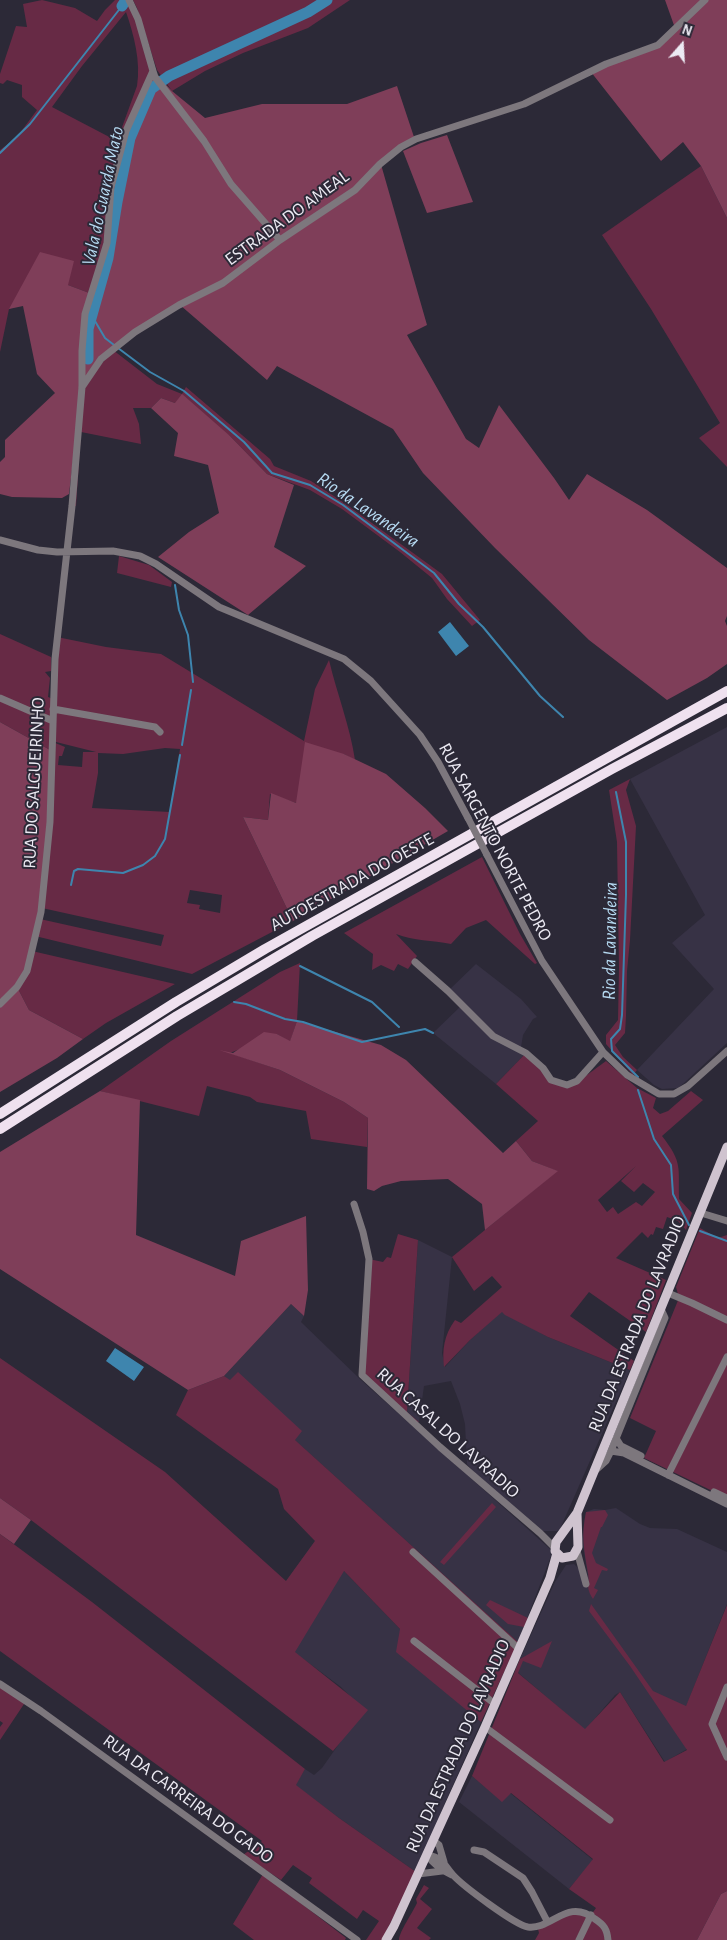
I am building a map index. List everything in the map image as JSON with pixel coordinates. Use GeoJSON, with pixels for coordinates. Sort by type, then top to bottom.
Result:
{"type":"FeatureCollection","features":[{"type":"Feature","properties":{"kind":"highway","name":"AUTOESTRADA DO OESTE"},"geometry":{"type":"LineString","coordinates":[[0,1114],[265,949],[727,690]]}},
{"type":"Feature","properties":{"kind":"highway","name":"AUTOESTRADA DO OESTE"},"geometry":{"type":"LineString","coordinates":[[0,1129],[177,1016],[282,954],[612,769],[727,708]]}},
{"type":"Feature","properties":{"kind":"main road","name":"RUA DA ESTRADA DO LAVRADIO"},"geometry":{"type":"LineString","coordinates":[[386,1940],[434,1841],[496,1704],[550,1578],[558,1544],[577,1513],[727,1147]]}},
{"type":"Feature","properties":{"kind":"main road","name":"RUA DA ESTRADA DO LAVRADIO"},"geometry":{"type":"LineString","coordinates":[[550,1578],[577,1547],[577,1513]]}},
{"type":"Feature","properties":{"kind":"main road"},"geometry":{"type":"LineString","coordinates":[[568,1558],[558,1544],[571,1536],[577,1547]]}},
{"type":"Feature","properties":{"kind":"main road","name":"RUA DA ESTRADA DO LAVRADIO"},"geometry":{"type":"LineString","coordinates":[[393,1940],[394,1926]]}},
{"type":"Feature","properties":{"kind":"street","name":"ESTRADA DO AMEAL"},"geometry":{"type":"LineString","coordinates":[[82,387],[101,359],[135,332],[180,305],[223,283],[280,240],[355,190],[380,164],[401,146],[416,139],[524,104],[606,64],[658,45],[705,0]]}},
{"type":"Feature","properties":{"kind":"street"},"geometry":{"type":"LineString","coordinates":[[129,1],[138,19],[154,74],[204,141],[231,184],[280,240]]}},
{"type":"Feature","properties":{"kind":"street","name":"RUA DO SALGUEIRINHO"},"geometry":{"type":"LineString","coordinates":[[0,1004],[17,987],[26,971],[41,912],[50,822],[55,659],[82,387],[85,314],[107,242],[111,187],[126,131],[154,74]]}},
{"type":"Feature","properties":{"kind":"street","name":"RUA SARGENTO NORTE PEDRO"},"geometry":{"type":"LineString","coordinates":[[0,540],[28,549],[67,552],[113,551],[147,559],[219,607],[350,662],[371,681],[420,735],[438,762],[534,948],[603,1052],[636,1081],[659,1094],[670,1095],[688,1086],[727,1051]]}},
{"type":"Feature","properties":{"kind":"street"},"geometry":{"type":"LineString","coordinates":[[0,698],[52,721]]}},
{"type":"Feature","properties":{"kind":"street"},"geometry":{"type":"LineString","coordinates":[[53,709],[155,727],[160,732]]}},
{"type":"Feature","properties":{"kind":"street"},"geometry":{"type":"LineString","coordinates":[[414,962],[448,991],[493,1036],[526,1053],[543,1068],[551,1080],[567,1084],[577,1081],[603,1052]]}},
{"type":"Feature","properties":{"kind":"street","name":"RUA CASAL DO LAVRADIO"},"geometry":{"type":"LineString","coordinates":[[354,1204],[369,1259],[362,1375],[440,1448],[543,1536],[558,1544]]}},
{"type":"Feature","properties":{"kind":"street"},"geometry":{"type":"LineString","coordinates":[[701,1213],[727,1221]]}},
{"type":"Feature","properties":{"kind":"street"},"geometry":{"type":"LineString","coordinates":[[668,1293],[727,1320]]}},
{"type":"Feature","properties":{"kind":"street"},"geometry":{"type":"LineString","coordinates":[[594,1472],[606,1461],[611,1451],[665,1318],[661,1309]]}},
{"type":"Feature","properties":{"kind":"street"},"geometry":{"type":"LineString","coordinates":[[669,1473],[726,1357]]}},
{"type":"Feature","properties":{"kind":"street"},"geometry":{"type":"LineString","coordinates":[[616,1438],[621,1446],[669,1473]]}},
{"type":"Feature","properties":{"kind":"street"},"geometry":{"type":"LineString","coordinates":[[611,1451],[624,1453],[727,1500]]}},
{"type":"Feature","properties":{"kind":"street"},"geometry":{"type":"LineString","coordinates":[[577,1547],[586,1584]]}},
{"type":"Feature","properties":{"kind":"street"},"geometry":{"type":"LineString","coordinates":[[412,1552],[519,1649]]}},
{"type":"Feature","properties":{"kind":"street"},"geometry":{"type":"LineString","coordinates":[[568,1558],[581,1565]]}},
{"type":"Feature","properties":{"kind":"street"},"geometry":{"type":"LineString","coordinates":[[414,1641],[496,1704]]}},
{"type":"Feature","properties":{"kind":"street","name":"RUA DA CARREIRA DO GADO"},"geometry":{"type":"LineString","coordinates":[[0,1684],[42,1710],[357,1940]]}},
{"type":"Feature","properties":{"kind":"street"},"geometry":{"type":"LineString","coordinates":[[727,1687],[712,1724],[727,1757]]}},
{"type":"Feature","properties":{"kind":"street"},"geometry":{"type":"LineString","coordinates":[[485,1727],[610,1820]]}},
{"type":"Feature","properties":{"kind":"street"},"geometry":{"type":"LineString","coordinates":[[434,1841],[439,1846],[444,1862],[453,1875],[515,1923],[528,1927],[547,1922],[568,1912],[576,1911],[591,1915],[604,1925],[608,1932],[608,1940]]}},
{"type":"Feature","properties":{"kind":"street"},"geometry":{"type":"LineString","coordinates":[[474,1850],[484,1852],[523,1878],[547,1922]]}},
{"type":"Feature","properties":{"kind":"street"},"geometry":{"type":"LineString","coordinates":[[427,1855],[436,1857],[444,1862]]}},
{"type":"Feature","properties":{"kind":"street"},"geometry":{"type":"LineString","coordinates":[[427,1855],[432,1863],[442,1871],[453,1875]]}},
{"type":"Feature","properties":{"kind":"street"},"geometry":{"type":"LineString","coordinates":[[418,1874],[442,1871]]}},
{"type":"Feature","properties":{"kind":"street"},"geometry":{"type":"LineString","coordinates":[[578,1940],[591,1915]]}},
{"type":"Feature","properties":{"kind":"shaded area"},"geometry":{"type":"Polygon","coordinates":[[[42,0],[75,8],[97,21],[115,0],[129,0],[153,71],[92,294],[68,285],[9,309],[0,352],[0,150],[17,137],[37,110],[22,97],[22,85],[7,80],[3,84],[0,83],[0,74],[16,26],[27,27],[23,4],[42,0]],[[126,12],[82,66],[52,107],[117,141],[137,86],[138,77],[136,49],[126,12]]]}},
{"type":"Feature","properties":{"kind":"shaded area"},"geometry":{"type":"Polygon","coordinates":[[[133,0],[350,0],[308,28],[243,53],[205,71],[172,91],[157,70],[133,0]]]}},
{"type":"Feature","properties":{"kind":"shaded area"},"geometry":{"type":"Polygon","coordinates":[[[665,0],[727,0],[727,218],[701,166],[683,142],[661,161],[591,72],[658,45],[675,28],[665,0]]]}},
{"type":"Feature","properties":{"kind":"shaded area"},"geometry":{"type":"Polygon","coordinates":[[[153,71],[172,91],[205,118],[262,104],[347,104],[397,86],[414,137],[380,161],[427,325],[407,335],[466,439],[479,448],[499,405],[569,500],[587,474],[647,510],[727,568],[727,616],[725,621],[727,626],[727,664],[707,678],[667,700],[589,640],[495,548],[423,473],[393,429],[277,366],[267,380],[180,305],[104,357],[82,387],[69,494],[62,498],[12,497],[0,494],[0,462],[5,457],[5,440],[55,393],[37,374],[23,306],[9,309],[40,252],[74,261],[68,285],[92,294],[101,266],[111,187],[122,149],[153,71]]]}},
{"type":"Feature","properties":{"kind":"shaded area"},"geometry":{"type":"Polygon","coordinates":[[[447,135],[473,202],[427,213],[403,151],[447,135]]]}},
{"type":"Feature","properties":{"kind":"shaded area"},"geometry":{"type":"Polygon","coordinates":[[[701,166],[727,218],[727,467],[699,438],[720,423],[651,309],[602,235],[701,166]]]}},
{"type":"Feature","properties":{"kind":"shaded area"},"geometry":{"type":"Polygon","coordinates":[[[113,350],[157,384],[182,394],[186,387],[270,459],[274,466],[311,481],[442,574],[480,620],[472,626],[447,599],[432,578],[342,509],[310,490],[267,474],[230,436],[175,403],[161,398],[151,408],[133,408],[139,424],[141,444],[81,432],[76,506],[72,506],[82,387],[113,350]]]}},
{"type":"Feature","properties":{"kind":"shaded area"},"geometry":{"type":"Polygon","coordinates":[[[182,394],[230,436],[267,474],[294,485],[274,547],[306,566],[248,615],[158,557],[189,532],[219,513],[208,465],[174,456],[178,433],[151,408],[161,398],[175,403],[182,394]]]}},
{"type":"Feature","properties":{"kind":"shaded area"},"geometry":{"type":"Polygon","coordinates":[[[119,556],[149,565],[172,582],[171,587],[117,573],[119,556]]]}},
{"type":"Feature","properties":{"kind":"shaded area"},"geometry":{"type":"Polygon","coordinates":[[[0,634],[51,657],[51,671],[45,672],[50,678],[48,697],[53,699],[57,637],[106,647],[161,654],[304,741],[315,689],[329,660],[355,760],[344,754],[296,803],[270,794],[268,820],[243,817],[293,921],[192,974],[35,936],[40,919],[161,946],[164,935],[42,908],[52,751],[0,722],[0,634]],[[53,742],[65,747],[62,756],[59,756],[58,765],[82,767],[83,752],[96,752],[56,742],[53,742]],[[165,748],[123,754],[98,753],[98,773],[92,808],[170,812],[180,749],[165,748]],[[190,890],[187,903],[200,905],[199,909],[220,913],[222,895],[190,890]]]}},
{"type":"Feature","properties":{"kind":"shaded area"},"geometry":{"type":"Polygon","coordinates":[[[0,722],[52,751],[41,912],[27,971],[17,987],[29,1010],[83,1039],[57,1058],[0,1092],[0,722]]]}},
{"type":"Feature","properties":{"kind":"shaded area"},"geometry":{"type":"Polygon","coordinates":[[[727,727],[727,1043],[678,1088],[662,1089],[654,1085],[637,1070],[714,989],[672,943],[705,915],[630,779],[727,727]]]}},
{"type":"Feature","properties":{"kind":"shaded area"},"geometry":{"type":"Polygon","coordinates":[[[305,742],[344,754],[386,774],[448,831],[293,921],[243,817],[268,820],[271,793],[296,803],[305,742]]]}},
{"type":"Feature","properties":{"kind":"shaded area"},"geometry":{"type":"Polygon","coordinates":[[[630,779],[626,790],[636,826],[626,1016],[625,1033],[615,1045],[623,1057],[637,1070],[633,1075],[606,1044],[606,1035],[618,1020],[619,968],[617,842],[609,790],[630,779]]]}},
{"type":"Feature","properties":{"kind":"shaded area"},"geometry":{"type":"Polygon","coordinates":[[[482,857],[520,934],[537,963],[535,964],[486,920],[466,928],[451,944],[396,934],[417,956],[408,969],[398,964],[394,971],[381,965],[372,970],[373,954],[344,933],[482,857]]]}},
{"type":"Feature","properties":{"kind":"shaded area"},"geometry":{"type":"Polygon","coordinates":[[[32,951],[175,984],[106,1023],[83,1039],[29,1010],[17,987],[32,951]]]}},
{"type":"Feature","properties":{"kind":"shaded area"},"geometry":{"type":"Polygon","coordinates":[[[300,963],[297,1021],[290,1042],[277,1034],[230,1053],[280,1070],[344,1102],[368,1118],[367,1147],[311,1139],[306,1111],[257,1102],[250,1097],[207,1086],[199,1116],[100,1091],[171,1041],[280,972],[300,963]]]}},
{"type":"Feature","properties":{"kind":"shaded area"},"geometry":{"type":"Polygon","coordinates":[[[476,964],[521,999],[537,1017],[533,1019],[523,1035],[521,1047],[526,1053],[496,1084],[433,1033],[462,1005],[448,991],[476,964]]]}},
{"type":"Feature","properties":{"kind":"shaded area"},"geometry":{"type":"Polygon","coordinates":[[[297,1021],[381,1045],[406,1060],[503,1153],[516,1141],[532,1161],[558,1171],[485,1230],[482,1204],[448,1179],[401,1181],[382,1186],[374,1191],[367,1189],[368,1118],[344,1102],[280,1070],[219,1050],[233,1053],[264,1032],[277,1034],[290,1041],[297,1021]]]}},
{"type":"Feature","properties":{"kind":"shaded area"},"geometry":{"type":"Polygon","coordinates":[[[526,1053],[550,1079],[557,1083],[565,1084],[580,1079],[606,1061],[637,1088],[656,1098],[653,1108],[660,1114],[668,1111],[691,1091],[703,1100],[662,1136],[669,1145],[678,1166],[679,1199],[692,1213],[686,1230],[678,1221],[667,1217],[663,1229],[656,1227],[653,1235],[651,1234],[648,1238],[642,1232],[616,1258],[666,1280],[646,1332],[589,1292],[570,1316],[634,1361],[630,1370],[548,1337],[502,1312],[470,1340],[444,1367],[445,1343],[448,1331],[455,1320],[461,1323],[502,1287],[492,1276],[474,1291],[452,1257],[557,1171],[532,1161],[516,1141],[538,1121],[496,1084],[526,1053]],[[636,1166],[598,1200],[607,1212],[613,1207],[618,1214],[636,1202],[642,1206],[655,1192],[643,1183],[634,1192],[621,1181],[636,1166]]]}},
{"type":"Feature","properties":{"kind":"shaded area"},"geometry":{"type":"Polygon","coordinates":[[[100,1091],[140,1100],[136,1235],[235,1276],[241,1241],[306,1216],[308,1290],[304,1316],[291,1304],[224,1376],[188,1390],[0,1269],[0,1152],[100,1091]]]}},
{"type":"Feature","properties":{"kind":"shaded area"},"geometry":{"type":"Polygon","coordinates":[[[700,1228],[718,1238],[727,1235],[727,1498],[644,1458],[656,1431],[630,1418],[679,1298],[676,1287],[700,1228]]]}},
{"type":"Feature","properties":{"kind":"shaded area"},"geometry":{"type":"Polygon","coordinates":[[[398,1234],[418,1240],[407,1412],[419,1422],[414,1423],[362,1375],[369,1259],[383,1262],[387,1257],[391,1258],[398,1234]]]}},
{"type":"Feature","properties":{"kind":"shaded area"},"geometry":{"type":"Polygon","coordinates":[[[418,1240],[452,1257],[442,1353],[445,1367],[470,1340],[502,1311],[548,1337],[630,1370],[560,1529],[557,1531],[543,1531],[467,1464],[465,1424],[451,1381],[424,1386],[419,1422],[407,1412],[418,1240]]]}},
{"type":"Feature","properties":{"kind":"shaded area"},"geometry":{"type":"Polygon","coordinates":[[[291,1304],[304,1316],[301,1322],[361,1380],[550,1549],[551,1556],[518,1642],[224,1376],[291,1304]]]}},
{"type":"Feature","properties":{"kind":"shaded area"},"geometry":{"type":"Polygon","coordinates":[[[0,1358],[165,1472],[286,1581],[315,1541],[284,1509],[278,1489],[176,1415],[188,1390],[224,1376],[230,1380],[238,1372],[302,1431],[295,1440],[518,1642],[481,1722],[396,1652],[400,1629],[344,1571],[295,1652],[368,1710],[333,1751],[0,1498],[0,1358]]]}},
{"type":"Feature","properties":{"kind":"shaded area"},"geometry":{"type":"Polygon","coordinates":[[[0,1498],[31,1520],[14,1544],[0,1534],[0,1498]]]}},
{"type":"Feature","properties":{"kind":"shaded area"},"geometry":{"type":"Polygon","coordinates":[[[492,1503],[496,1507],[444,1565],[440,1562],[492,1503]]]}},
{"type":"Feature","properties":{"kind":"shaded area"},"geometry":{"type":"Polygon","coordinates":[[[616,1508],[640,1524],[650,1528],[677,1529],[727,1552],[727,1604],[676,1732],[687,1749],[665,1762],[620,1692],[615,1695],[585,1730],[515,1670],[555,1582],[566,1565],[574,1564],[579,1569],[587,1586],[588,1577],[582,1539],[586,1512],[594,1509],[616,1508]]]}},
{"type":"Feature","properties":{"kind":"shaded area"},"geometry":{"type":"Polygon","coordinates":[[[605,1510],[608,1515],[601,1527],[592,1553],[596,1563],[608,1569],[607,1571],[602,1570],[594,1588],[598,1590],[593,1599],[588,1588],[584,1520],[586,1512],[605,1510]]]}},
{"type":"Feature","properties":{"kind":"shaded area"},"geometry":{"type":"Polygon","coordinates":[[[0,1534],[92,1602],[305,1769],[296,1785],[416,1872],[382,1940],[366,1940],[379,1921],[363,1910],[357,1919],[309,1883],[312,1878],[293,1865],[281,1880],[243,1855],[262,1841],[0,1651],[0,1534]]]}},
{"type":"Feature","properties":{"kind":"shaded area"},"geometry":{"type":"Polygon","coordinates":[[[315,1541],[400,1629],[470,1712],[481,1722],[416,1872],[295,1785],[305,1769],[314,1775],[322,1768],[341,1741],[350,1696],[341,1687],[259,1626],[271,1602],[315,1541]]]}},
{"type":"Feature","properties":{"kind":"shaded area"},"geometry":{"type":"Polygon","coordinates":[[[490,1600],[528,1618],[524,1627],[508,1624],[486,1605],[490,1600]]]}},
{"type":"Feature","properties":{"kind":"shaded area"},"geometry":{"type":"Polygon","coordinates":[[[591,1604],[653,1691],[686,1706],[727,1605],[727,1891],[721,1894],[697,1940],[535,1940],[539,1933],[538,1929],[568,1912],[591,1915],[596,1908],[569,1889],[593,1859],[511,1793],[502,1802],[472,1776],[520,1659],[552,1641],[541,1668],[523,1661],[518,1673],[585,1729],[620,1692],[664,1762],[687,1750],[630,1666],[589,1611],[591,1604]]]}},
{"type":"Feature","properties":{"kind":"shaded area"},"geometry":{"type":"Polygon","coordinates":[[[0,1684],[26,1701],[0,1740],[0,1727],[3,1723],[0,1721],[0,1684]]]}},
{"type":"Feature","properties":{"kind":"shaded area"},"geometry":{"type":"Polygon","coordinates":[[[472,1776],[502,1801],[510,1793],[593,1860],[569,1889],[459,1802],[472,1776]]]}},
{"type":"Feature","properties":{"kind":"shaded area"},"geometry":{"type":"Polygon","coordinates":[[[263,1874],[346,1938],[345,1940],[254,1940],[233,1924],[263,1874]]]}},
{"type":"Feature","properties":{"kind":"shaded area"},"geometry":{"type":"Polygon","coordinates":[[[424,1885],[429,1888],[420,1899],[432,1909],[417,1928],[431,1938],[429,1940],[399,1940],[417,1903],[416,1899],[424,1885]]]}},
{"type":"Feature","properties":{"kind":"shaded area"},"geometry":{"type":"Polygon","coordinates":[[[727,1891],[727,1940],[697,1940],[721,1894],[727,1891]]]}},
{"type":"Feature","properties":{"kind":"water"},"geometry":{"type":"Polygon","coordinates":[[[450,622],[469,646],[456,656],[438,632],[450,622]]]}},
{"type":"Feature","properties":{"kind":"water"},"geometry":{"type":"Polygon","coordinates":[[[115,1348],[144,1367],[134,1381],[106,1361],[115,1348]]]}},
{"type":"Feature","properties":{"kind":"waterway"},"geometry":{"type":"LineString","coordinates":[[122,6],[126,0]]}},
{"type":"Feature","properties":{"kind":"waterway","name":"Vala do Guarda Mato"},"geometry":{"type":"LineString","coordinates":[[88,359],[88,329],[108,258],[130,138],[151,89],[169,76],[308,12],[327,0]]}},
{"type":"Feature","properties":{"kind":"waterway"},"geometry":{"type":"LineString","coordinates":[[0,153],[30,124],[122,6]]}},
{"type":"Feature","properties":{"kind":"waterway","name":"Rio da Lavandeira"},"geometry":{"type":"LineString","coordinates":[[92,316],[105,338],[114,345]]}},
{"type":"Feature","properties":{"kind":"waterway","name":"Rio da Lavandeira"},"geometry":{"type":"LineString","coordinates":[[118,348],[150,372],[184,391],[244,442],[272,473],[310,485],[343,505],[434,573],[459,604],[483,627],[540,696],[563,717]]}},
{"type":"Feature","properties":{"kind":"waterway"},"geometry":{"type":"LineString","coordinates":[[175,585],[179,610],[188,635],[193,682]]}},
{"type":"Feature","properties":{"kind":"waterway"},"geometry":{"type":"LineString","coordinates":[[182,745],[191,690]]}},
{"type":"Feature","properties":{"kind":"waterway"},"geometry":{"type":"LineString","coordinates":[[71,885],[74,871],[78,869],[123,873],[143,865],[155,856],[165,839],[180,755]]}},
{"type":"Feature","properties":{"kind":"waterway","name":"Rio da Lavandeira"},"geometry":{"type":"LineString","coordinates":[[616,792],[626,842],[626,895],[622,1015],[620,1029],[611,1039],[612,1051],[638,1077]]}},
{"type":"Feature","properties":{"kind":"waterway"},"geometry":{"type":"LineString","coordinates":[[300,966],[372,1002],[399,1027]]}},
{"type":"Feature","properties":{"kind":"waterway"},"geometry":{"type":"LineString","coordinates":[[234,1002],[246,1004],[285,1019],[303,1022],[362,1042],[425,1029],[433,1033]]}},
{"type":"Feature","properties":{"kind":"waterway","name":"Rio da Lavandeira"},"geometry":{"type":"LineString","coordinates":[[638,1090],[654,1139],[671,1165],[673,1194],[689,1225]]}},
{"type":"Feature","properties":{"kind":"waterway","name":"Rio da Lavandeira"},"geometry":{"type":"LineString","coordinates":[[700,1231],[727,1241]]}}]}
